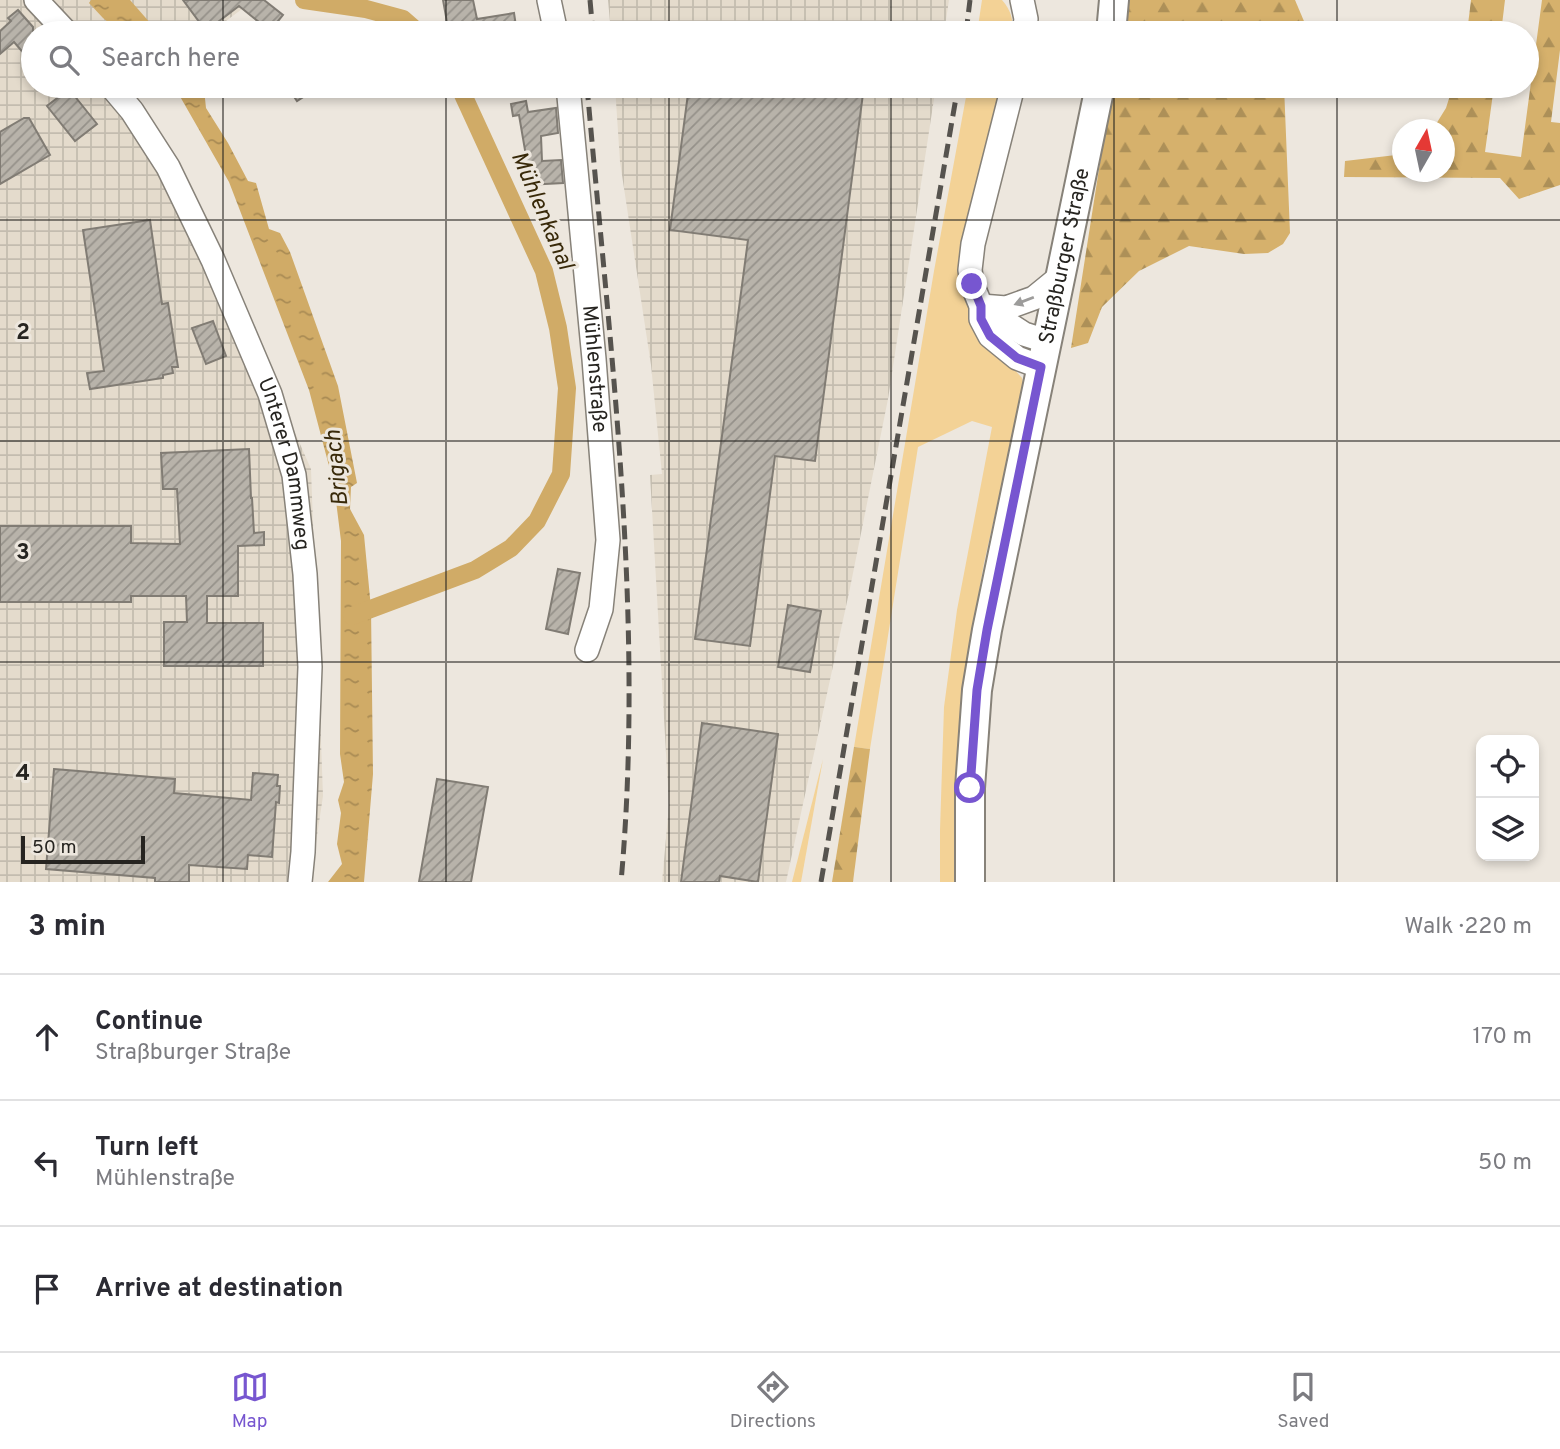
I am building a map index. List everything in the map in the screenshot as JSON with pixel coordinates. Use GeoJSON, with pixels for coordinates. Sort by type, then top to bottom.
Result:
{"type":"FeatureCollection","features":[{"type":"Feature","properties":{"kind":"main road"},"geometry":{"type":"LineString","coordinates":[[1112,21],[1114,0]]}},
{"type":"Feature","properties":{"kind":"main road","name":"Straßburger Straße"},"geometry":{"type":"LineString","coordinates":[[970,882],[970,788],[977,690],[989,618],[1097,98]]}},
{"type":"Feature","properties":{"kind":"street"},"geometry":{"type":"LineString","coordinates":[[36,0],[56,21]]}},
{"type":"Feature","properties":{"kind":"street"},"geometry":{"type":"LineString","coordinates":[[549,0],[553,21]]}},
{"type":"Feature","properties":{"kind":"street"},"geometry":{"type":"LineString","coordinates":[[1022,0],[1026,21]]}},
{"type":"Feature","properties":{"kind":"street","name":"Unterer Dammweg"},"geometry":{"type":"LineString","coordinates":[[121,98],[168,167],[213,260],[270,394],[294,475],[305,574],[310,667],[300,882]]}},
{"type":"Feature","properties":{"kind":"street","name":"Mühlenstraße"},"geometry":{"type":"LineString","coordinates":[[569,98],[608,540],[601,609],[587,650]]}},
{"type":"Feature","properties":{"kind":"street"},"geometry":{"type":"LineString","coordinates":[[1010,98],[973,244],[970,270],[972,284],[981,306],[981,319],[990,336],[1017,358],[1043,354]]}},
{"type":"Feature","properties":{"kind":"street"},"geometry":{"type":"LineString","coordinates":[[981,306],[1006,308],[1034,299],[1060,276]]}},
{"type":"Feature","properties":{"kind":"shaded area"},"geometry":{"type":"Polygon","coordinates":[[[0,0],[254,0],[226,21],[21,21],[21,98],[130,98],[179,169],[311,469],[323,796],[310,882],[0,882],[0,0]]]}},
{"type":"Feature","properties":{"kind":"shaded area"},"geometry":{"type":"Polygon","coordinates":[[[608,0],[949,0],[946,21],[610,21],[608,0]]]}},
{"type":"Feature","properties":{"kind":"shaded area"},"geometry":{"type":"Polygon","coordinates":[[[982,0],[1002,0],[1008,7],[1012,21],[979,21],[982,0]]]}},
{"type":"Feature","properties":{"kind":"shaded area"},"geometry":{"type":"Polygon","coordinates":[[[616,98],[934,98],[888,399],[786,882],[662,882],[669,805],[650,475],[662,474],[651,365],[620,162],[616,98]]]}},
{"type":"Feature","properties":{"kind":"shaded area"},"geometry":{"type":"Polygon","coordinates":[[[966,98],[1000,98],[966,239],[995,348],[1022,378],[1024,387],[984,563],[968,655],[960,756],[960,882],[940,882],[944,707],[957,610],[992,427],[972,421],[918,447],[870,749],[854,747],[966,98]]]}},
{"type":"Feature","properties":{"kind":"shaded area"},"geometry":{"type":"Polygon","coordinates":[[[823,759],[801,882],[792,882],[823,759]]]}},
{"type":"Feature","properties":{"kind":"green space"},"geometry":{"type":"Polygon","coordinates":[[[1125,0],[1295,0],[1304,21],[1122,21],[1125,0]]]}},
{"type":"Feature","properties":{"kind":"green space"},"geometry":{"type":"Polygon","coordinates":[[[1471,0],[1505,0],[1502,21],[1468,21],[1471,0]]]}},
{"type":"Feature","properties":{"kind":"green space"},"geometry":{"type":"Polygon","coordinates":[[[1542,0],[1560,0],[1560,50],[1551,122],[1560,123],[1560,185],[1519,199],[1500,178],[1455,178],[1455,119],[1439,119],[1449,98],[1492,98],[1485,152],[1521,157],[1529,98],[1539,98],[1539,22],[1542,0]]]}},
{"type":"Feature","properties":{"kind":"green space"},"geometry":{"type":"Polygon","coordinates":[[[1110,98],[1284,98],[1290,233],[1283,244],[1268,253],[1244,254],[1189,246],[1139,271],[1102,307],[1088,343],[1071,348],[1110,98]]]}},
{"type":"Feature","properties":{"kind":"green space"},"geometry":{"type":"Polygon","coordinates":[[[1392,155],[1392,177],[1344,177],[1345,161],[1392,155]]]}},
{"type":"Feature","properties":{"kind":"green space"},"geometry":{"type":"Polygon","coordinates":[[[854,747],[870,749],[853,882],[832,882],[854,747]]]}},
{"type":"Feature","properties":{"kind":"water"},"geometry":{"type":"Polygon","coordinates":[[[91,0],[130,0],[148,21],[107,21],[89,3],[91,0]]]}},
{"type":"Feature","properties":{"kind":"water","name":"Brigach"},"geometry":{"type":"Polygon","coordinates":[[[181,98],[205,98],[206,108],[248,181],[256,183],[269,229],[280,233],[290,252],[338,386],[357,483],[351,487],[350,509],[364,535],[371,608],[373,774],[364,882],[328,882],[342,864],[337,844],[341,813],[338,800],[344,782],[340,754],[341,541],[334,485],[309,390],[229,182],[181,98]]]}},
{"type":"Feature","properties":{"kind":"building"},"geometry":{"type":"Polygon","coordinates":[[[183,0],[264,0],[283,15],[278,21],[258,21],[239,6],[219,21],[199,21],[183,0]]]}},
{"type":"Feature","properties":{"kind":"building"},"geometry":{"type":"Polygon","coordinates":[[[443,0],[473,0],[477,19],[514,13],[515,21],[447,21],[443,0]]]}},
{"type":"Feature","properties":{"kind":"building"},"geometry":{"type":"Polygon","coordinates":[[[18,10],[28,21],[21,21],[21,50],[14,42],[0,54],[0,31],[11,21],[8,18],[18,10]]]}},
{"type":"Feature","properties":{"kind":"building"},"geometry":{"type":"Polygon","coordinates":[[[57,98],[76,98],[97,124],[75,141],[47,106],[57,98]]]}},
{"type":"Feature","properties":{"kind":"building"},"geometry":{"type":"Polygon","coordinates":[[[687,98],[862,98],[815,461],[775,456],[750,646],[695,639],[748,240],[670,230],[687,98]]]}},
{"type":"Feature","properties":{"kind":"building"},"geometry":{"type":"Polygon","coordinates":[[[526,101],[528,112],[556,108],[558,133],[541,136],[542,161],[561,160],[563,183],[527,185],[519,115],[513,116],[511,104],[526,101]]]}},
{"type":"Feature","properties":{"kind":"building"},"geometry":{"type":"Polygon","coordinates":[[[24,118],[29,118],[50,155],[0,184],[0,132],[24,118]]]}},
{"type":"Feature","properties":{"kind":"building"},"geometry":{"type":"Polygon","coordinates":[[[150,220],[162,304],[168,303],[178,367],[172,367],[173,373],[163,375],[163,378],[90,389],[87,373],[104,371],[83,230],[150,220]]]}},
{"type":"Feature","properties":{"kind":"building"},"geometry":{"type":"Polygon","coordinates":[[[213,321],[226,356],[206,364],[192,328],[213,321]]]}},
{"type":"Feature","properties":{"kind":"building"},"geometry":{"type":"Polygon","coordinates":[[[249,449],[254,533],[264,532],[264,545],[238,546],[238,596],[207,596],[207,623],[263,623],[263,666],[164,666],[164,622],[187,622],[186,596],[131,596],[131,602],[0,602],[0,526],[131,526],[131,543],[180,544],[177,489],[163,489],[161,453],[249,449]]]}},
{"type":"Feature","properties":{"kind":"building"},"geometry":{"type":"Polygon","coordinates":[[[558,569],[580,573],[568,634],[546,629],[558,569]]]}},
{"type":"Feature","properties":{"kind":"building"},"geometry":{"type":"Polygon","coordinates":[[[788,605],[821,611],[810,672],[778,667],[788,605]]]}},
{"type":"Feature","properties":{"kind":"building"},"geometry":{"type":"Polygon","coordinates":[[[702,723],[778,734],[758,882],[720,876],[719,882],[681,882],[702,723]]]}},
{"type":"Feature","properties":{"kind":"building"},"geometry":{"type":"Polygon","coordinates":[[[54,769],[175,779],[174,793],[251,800],[253,773],[278,775],[279,803],[276,802],[272,857],[248,855],[247,869],[189,865],[189,882],[155,882],[155,878],[46,869],[54,769]]]}},
{"type":"Feature","properties":{"kind":"building"},"geometry":{"type":"Polygon","coordinates":[[[437,779],[488,787],[471,882],[419,882],[437,779]]]}},
{"type":"Feature","properties":{"kind":"waterway","name":"Mühlenkanal"},"geometry":{"type":"LineString","coordinates":[[304,0],[366,9],[405,21]]}},
{"type":"Feature","properties":{"kind":"waterway","name":"Mühlenkanal"},"geometry":{"type":"LineString","coordinates":[[352,616],[475,570],[511,548],[537,521],[561,474],[567,388],[558,328],[544,271],[465,98]]}},
{"type":"Feature","properties":{"kind":"railway"},"geometry":{"type":"LineString","coordinates":[[590,0],[592,21]]}},
{"type":"Feature","properties":{"kind":"railway"},"geometry":{"type":"LineString","coordinates":[[967,21],[970,0]]}},
{"type":"Feature","properties":{"kind":"railway"},"geometry":{"type":"LineString","coordinates":[[588,98],[614,384],[627,583],[627,783],[621,882]]}},
{"type":"Feature","properties":{"kind":"railway"},"geometry":{"type":"LineString","coordinates":[[821,882],[956,98]]}},
{"type":"Feature","properties":{"kind":"route"},"geometry":{"type":"LineString","coordinates":[[970,788],[977,690],[987,630],[1041,367],[1017,358],[990,336],[981,319],[981,306],[972,284]]}}]}
